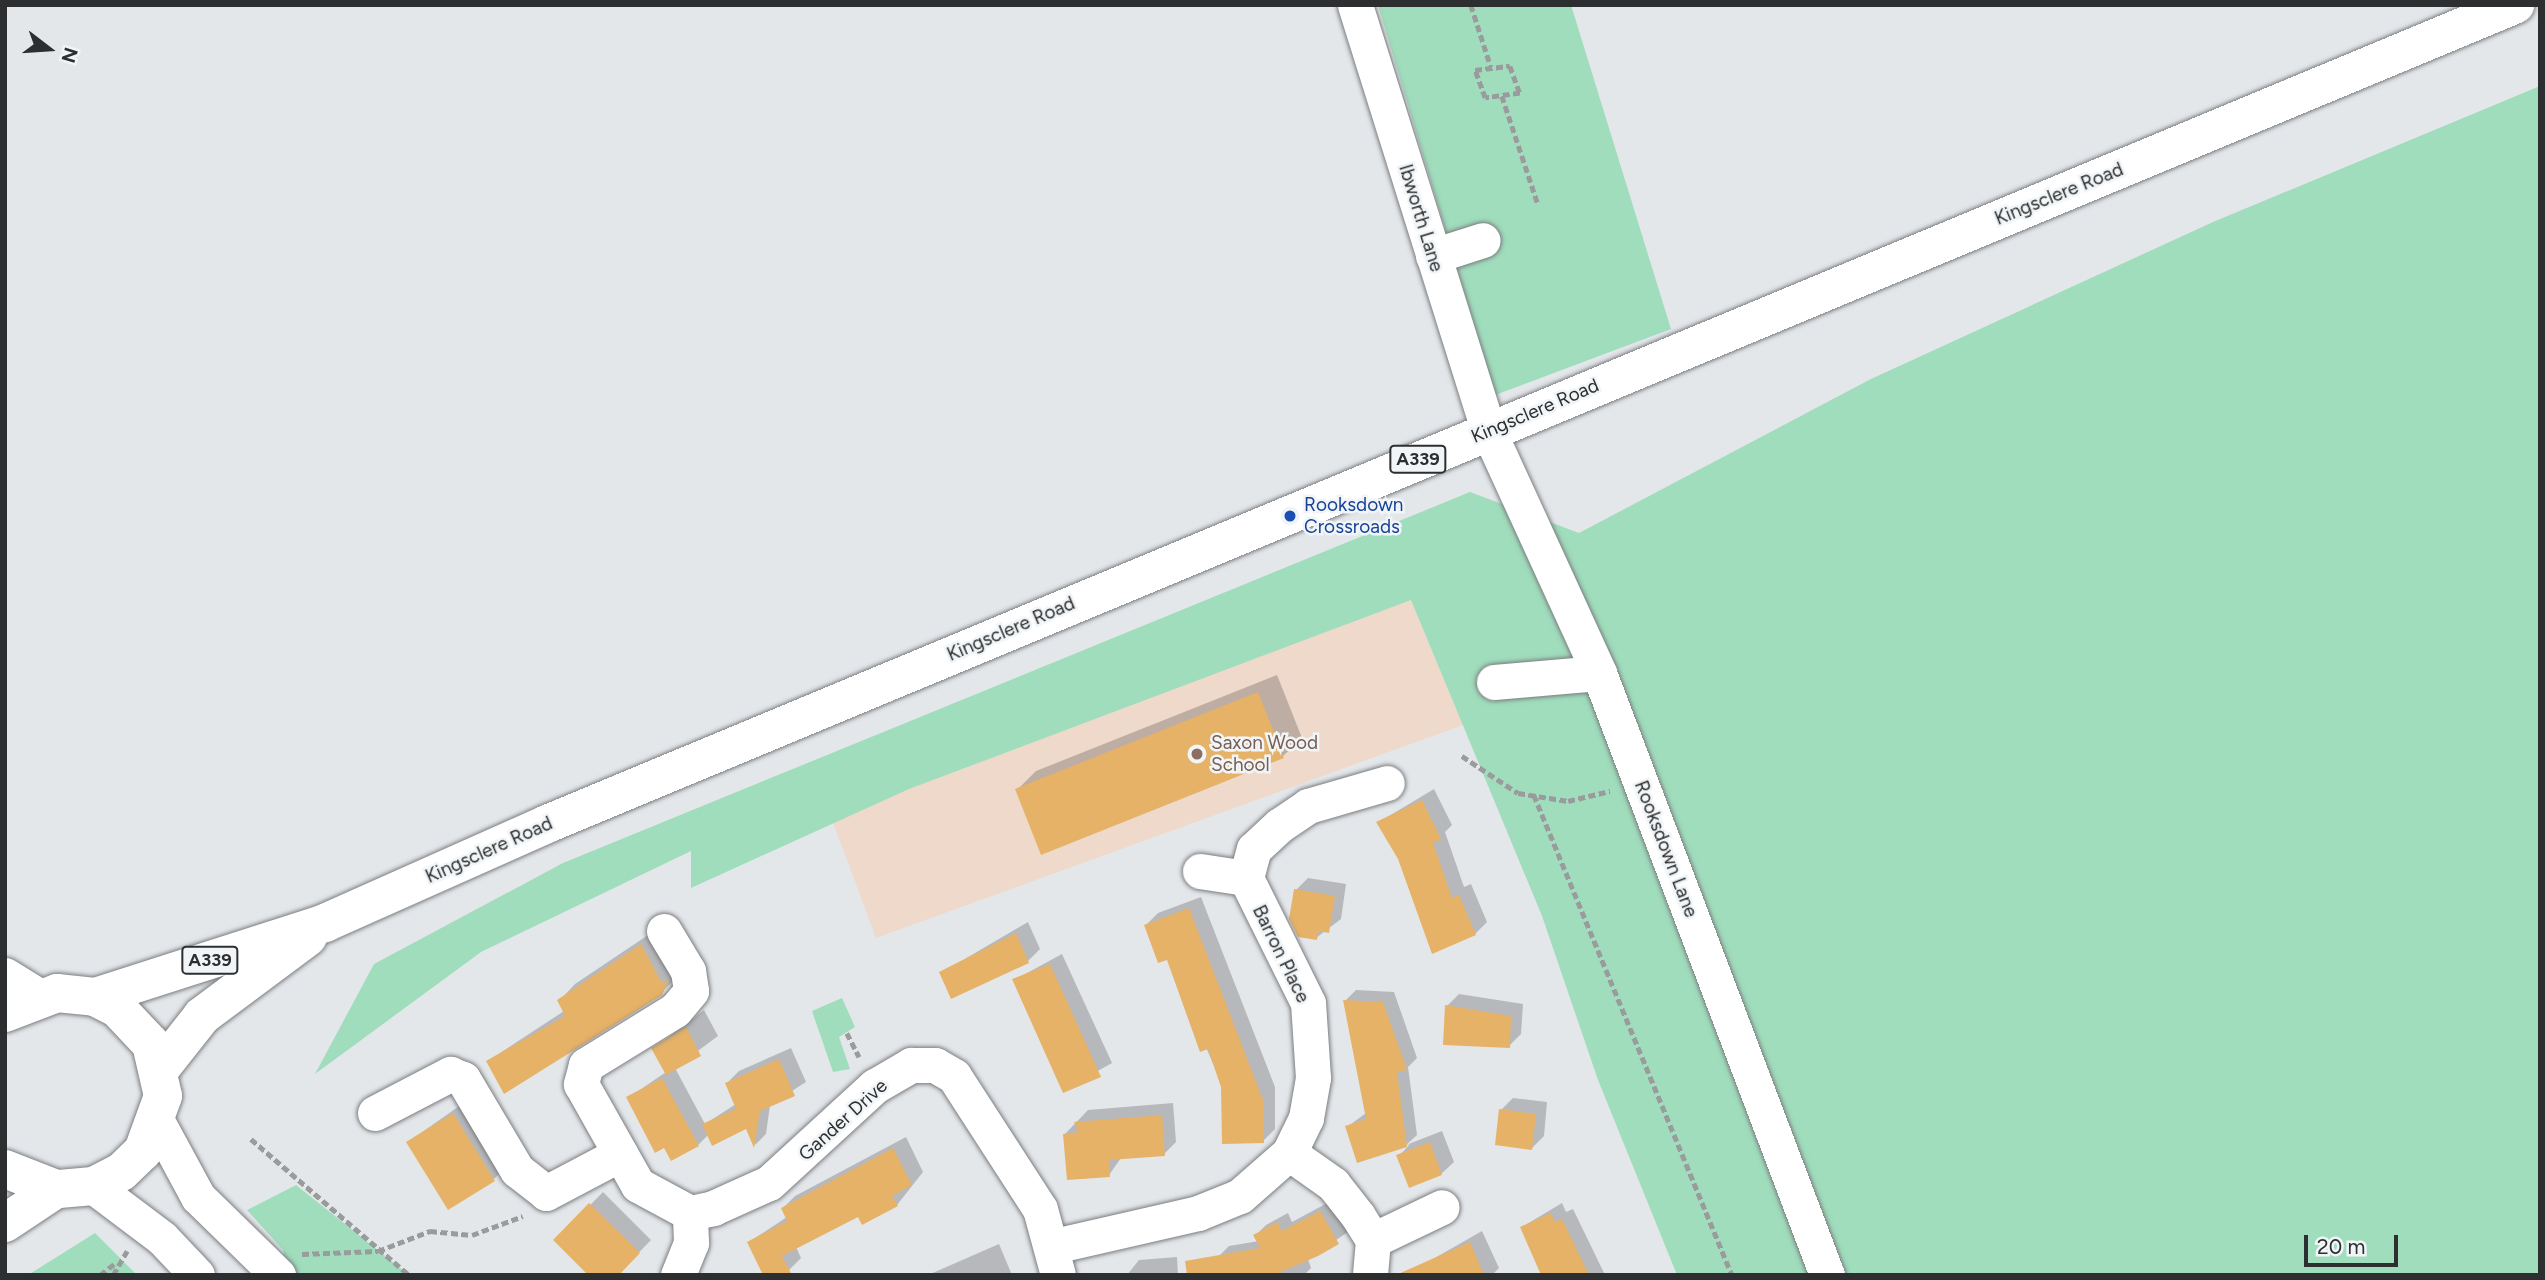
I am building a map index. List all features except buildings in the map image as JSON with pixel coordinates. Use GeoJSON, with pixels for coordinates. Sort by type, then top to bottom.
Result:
{"type":"FeatureCollection","features":[{"type":"Feature","properties":{"kind":"highway","name":"Kingsclere Road"},"geometry":{"type":"LineString","coordinates":[[95,997],[326,922],[1488,430],[2515,5]]}},
{"type":"Feature","properties":{"kind":"highway","name":"Kingsclere Road"},"geometry":{"type":"LineString","coordinates":[[160,1068],[202,1016],[326,922]]}},
{"type":"Feature","properties":{"kind":"highway"},"geometry":{"type":"LineString","coordinates":[[5,1013],[38,996],[95,997],[137,1024],[160,1068],[158,1123],[144,1151],[121,1172],[93,1186],[55,1189],[5,1169]]}},
{"type":"Feature","properties":{"kind":"highway"},"geometry":{"type":"LineString","coordinates":[[5,1223],[55,1189]]}},
{"type":"Feature","properties":{"kind":"street","name":"Ibworth Lane"},"geometry":{"type":"LineString","coordinates":[[1355,5],[1488,430]]}},
{"type":"Feature","properties":{"kind":"street"},"geometry":{"type":"LineString","coordinates":[[1433,256],[1483,240]]}},
{"type":"Feature","properties":{"kind":"street","name":"Rooksdown Lane"},"geometry":{"type":"LineString","coordinates":[[1488,430],[1599,673],[1826,1275]]}},
{"type":"Feature","properties":{"kind":"street"},"geometry":{"type":"LineString","coordinates":[[1494,682],[1599,673]]}},
{"type":"Feature","properties":{"kind":"street"},"geometry":{"type":"LineString","coordinates":[[1200,871],[1246,878],[1254,849],[1280,825],[1346,780],[1387,783]]}},
{"type":"Feature","properties":{"kind":"street","name":"Barron Place"},"geometry":{"type":"LineString","coordinates":[[1056,1260],[1198,1213],[1240,1196],[1289,1153],[1306,1118],[1313,1078],[1308,1003],[1246,878]]}},
{"type":"Feature","properties":{"kind":"street"},"geometry":{"type":"LineString","coordinates":[[664,931],[688,971],[691,991],[675,1010],[586,1065],[581,1084],[638,1185],[690,1213],[691,1243],[678,1275]]}},
{"type":"Feature","properties":{"kind":"street"},"geometry":{"type":"LineString","coordinates":[[5,975],[38,996]]}},
{"type":"Feature","properties":{"kind":"street","name":"Gander Drive"},"geometry":{"type":"LineString","coordinates":[[690,1213],[769,1183],[875,1086],[911,1065],[935,1065],[954,1076],[1040,1209],[1056,1260]]}},
{"type":"Feature","properties":{"kind":"street"},"geometry":{"type":"LineString","coordinates":[[374,1113],[450,1074],[463,1079],[517,1170],[546,1194],[620,1154]]}},
{"type":"Feature","properties":{"kind":"street"},"geometry":{"type":"LineString","coordinates":[[158,1123],[198,1197],[288,1265]]}},
{"type":"Feature","properties":{"kind":"street"},"geometry":{"type":"LineString","coordinates":[[1289,1153],[1332,1184],[1373,1240],[1370,1275]]}},
{"type":"Feature","properties":{"kind":"street"},"geometry":{"type":"LineString","coordinates":[[93,1186],[162,1238],[197,1275]]}},
{"type":"Feature","properties":{"kind":"street"},"geometry":{"type":"LineString","coordinates":[[1373,1240],[1442,1207]]}},
{"type":"Feature","properties":{"kind":"path"},"geometry":{"type":"LineString","coordinates":[[1471,5],[1491,67]]}},
{"type":"Feature","properties":{"kind":"path"},"geometry":{"type":"LineString","coordinates":[[1510,66],[1520,93],[1502,96],[1485,98],[1475,70],[1510,66]]}},
{"type":"Feature","properties":{"kind":"path"},"geometry":{"type":"LineString","coordinates":[[1502,96],[1538,204]]}},
{"type":"Feature","properties":{"kind":"path"},"geometry":{"type":"LineString","coordinates":[[1462,756],[1491,781],[1534,795],[1568,801],[1641,783]]}},
{"type":"Feature","properties":{"kind":"path"},"geometry":{"type":"LineString","coordinates":[[1534,795],[1732,1275]]}},
{"type":"Feature","properties":{"kind":"path"},"geometry":{"type":"LineString","coordinates":[[251,1139],[408,1275]]}},
{"type":"Feature","properties":{"kind":"path"},"geometry":{"type":"LineString","coordinates":[[288,1265],[378,1251],[430,1231],[472,1235],[516,1223],[546,1194]]}},
{"type":"Feature","properties":{"kind":"path"},"geometry":{"type":"LineString","coordinates":[[100,1275],[114,1264]]}},
{"type":"Feature","properties":{"kind":"shaded area","name":"Saxon Wood School"},"geometry":{"type":"Polygon","coordinates":[[[1411,599],[1463,725],[876,938],[833,823],[909,788],[1411,599]]]}},
{"type":"Feature","properties":{"kind":"green space"},"geometry":{"type":"Polygon","coordinates":[[[1378,5],[1571,5],[1671,329],[1495,395],[1378,5]]]}},
{"type":"Feature","properties":{"kind":"green space"},"geometry":{"type":"Polygon","coordinates":[[[2540,86],[2540,1275],[1677,1275],[1598,1080],[1542,916],[1411,600],[909,789],[691,888],[691,851],[481,952],[315,1074],[374,964],[563,863],[1470,492],[1579,533],[1871,379],[2213,222],[2540,86]]]}},
{"type":"Feature","properties":{"kind":"green space"},"geometry":{"type":"Polygon","coordinates":[[[842,998],[855,1027],[839,1037],[850,1069],[833,1072],[812,1011],[842,998]]]}},
{"type":"Feature","properties":{"kind":"green space"},"geometry":{"type":"Polygon","coordinates":[[[296,1185],[409,1275],[287,1275],[283,1250],[247,1210],[296,1185]]]}},
{"type":"Feature","properties":{"kind":"green space"},"geometry":{"type":"Polygon","coordinates":[[[95,1233],[137,1275],[28,1275],[95,1233]]]}},
{"type":"Feature","properties":{"kind":"place","name":"Rooksdown Crossroads"},"geometry":{"type":"Point","coordinates":[1290,516]}},
{"type":"Feature","properties":{"kind":"place","name":"Saxon Wood School"},"geometry":{"type":"Point","coordinates":[1197,754]}}]}
